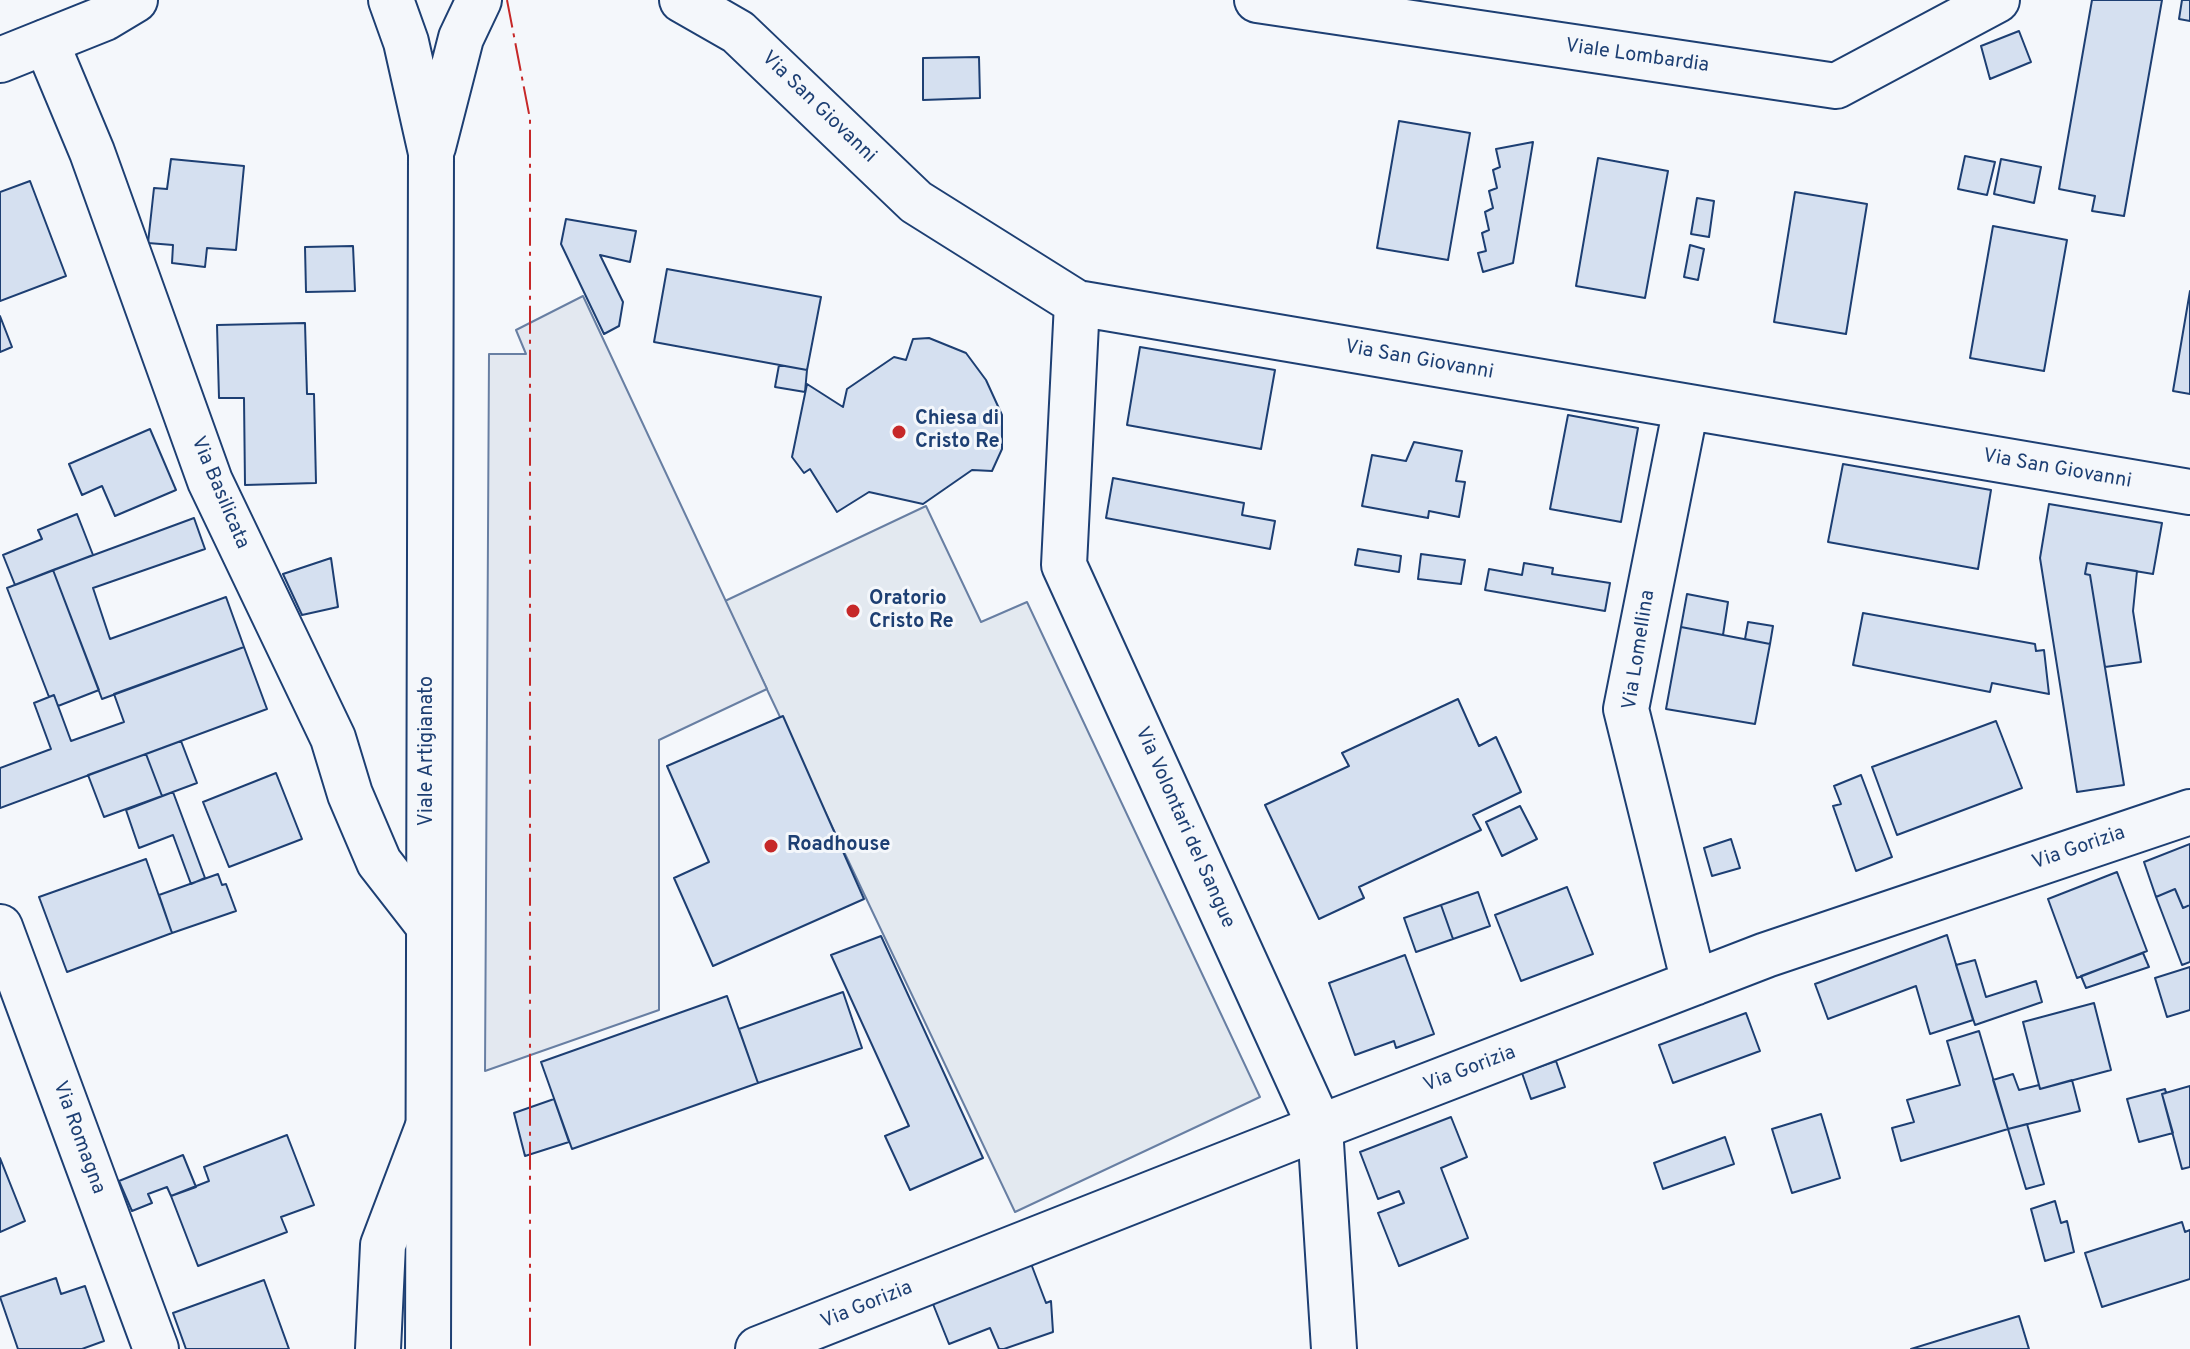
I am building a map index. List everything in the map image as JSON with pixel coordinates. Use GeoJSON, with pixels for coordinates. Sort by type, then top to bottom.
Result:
{"type":"FeatureCollection","features":[{"type":"Feature","properties":{"kind":"street"},"geometry":{"type":"LineString","coordinates":[[46,42],[95,0]]}},
{"type":"Feature","properties":{"kind":"street"},"geometry":{"type":"LineString","coordinates":[[0,60],[105,18],[135,0]]}},
{"type":"Feature","properties":{"kind":"street","name":"Viale Artigianato"},"geometry":{"type":"LineString","coordinates":[[391,0],[406,42],[431,153],[428,1349]]}},
{"type":"Feature","properties":{"kind":"street","name":"Viale Artigianato"},"geometry":{"type":"LineString","coordinates":[[431,153],[461,38],[479,0]]}},
{"type":"Feature","properties":{"kind":"street","name":"Via San Giovanni"},"geometry":{"type":"LineString","coordinates":[[682,0],[729,16],[916,202],[1077,303],[2190,492]]}},
{"type":"Feature","properties":{"kind":"street","name":"Viale Lombardia"},"geometry":{"type":"LineString","coordinates":[[1257,0],[1836,86],[1951,12],[1997,0]]}},
{"type":"Feature","properties":{"kind":"street","name":"Via Basilicata"},"geometry":{"type":"LineString","coordinates":[[46,42],[92,152],[210,481],[333,738],[350,794],[379,862],[428,925]]}},
{"type":"Feature","properties":{"kind":"street","name":"Via Volontari del Sangue"},"geometry":{"type":"LineString","coordinates":[[1077,303],[1064,565],[1320,1127],[1334,1349]]}},
{"type":"Feature","properties":{"kind":"street","name":"Via Lomellina"},"geometry":{"type":"LineString","coordinates":[[1686,407],[1626,709],[1694,983]]}},
{"type":"Feature","properties":{"kind":"street","name":"Via Gorizia"},"geometry":{"type":"LineString","coordinates":[[763,1348],[1320,1127],[1766,955],[2190,812]]}},
{"type":"Feature","properties":{"kind":"street","name":"Via Romagna"},"geometry":{"type":"LineString","coordinates":[[0,927],[156,1349]]}},
{"type":"Feature","properties":{"kind":"street"},"geometry":{"type":"LineString","coordinates":[[378,1349],[383,1245],[429,1123]]}},
{"type":"Feature","properties":{"kind":"shaded area"},"geometry":{"type":"Polygon","coordinates":[[[583,296],[767,689],[659,740],[659,1010],[485,1071],[489,354],[526,354],[516,330],[583,296]]]}},
{"type":"Feature","properties":{"kind":"shaded area"},"geometry":{"type":"Polygon","coordinates":[[[926,506],[981,622],[1027,602],[1260,1097],[1015,1212],[725,601],[926,506]]]}},
{"type":"Feature","properties":{"kind":"building"},"geometry":{"type":"Polygon","coordinates":[[[2092,0],[2162,0],[2124,216],[2092,211],[2095,196],[2059,189],[2092,0]]]}},
{"type":"Feature","properties":{"kind":"building"},"geometry":{"type":"Polygon","coordinates":[[[2182,0],[2190,0],[2190,21],[2179,19],[2182,0]]]}},
{"type":"Feature","properties":{"kind":"building"},"geometry":{"type":"Polygon","coordinates":[[[2019,31],[2031,62],[1990,79],[1981,46],[2019,31]]]}},
{"type":"Feature","properties":{"kind":"building"},"geometry":{"type":"Polygon","coordinates":[[[979,57],[980,98],[923,100],[923,58],[979,57]]]}},
{"type":"Feature","properties":{"kind":"building"},"geometry":{"type":"Polygon","coordinates":[[[1399,121],[1470,133],[1448,260],[1377,248],[1399,121]]]}},
{"type":"Feature","properties":{"kind":"building"},"geometry":{"type":"Polygon","coordinates":[[[1533,142],[1513,263],[1483,272],[1478,253],[1486,251],[1482,233],[1489,230],[1485,212],[1493,208],[1489,191],[1497,188],[1493,170],[1500,167],[1496,149],[1533,142]]]}},
{"type":"Feature","properties":{"kind":"building"},"geometry":{"type":"Polygon","coordinates":[[[1965,156],[1995,162],[1987,195],[1958,189],[1965,156]]]}},
{"type":"Feature","properties":{"kind":"building"},"geometry":{"type":"Polygon","coordinates":[[[1598,158],[1668,171],[1645,298],[1576,286],[1598,158]]]}},
{"type":"Feature","properties":{"kind":"building"},"geometry":{"type":"Polygon","coordinates":[[[171,159],[244,166],[236,250],[207,248],[205,267],[172,263],[173,245],[148,243],[154,188],[167,189],[171,159]]]}},
{"type":"Feature","properties":{"kind":"building"},"geometry":{"type":"Polygon","coordinates":[[[2001,159],[2041,167],[2034,203],[1994,194],[2001,159]]]}},
{"type":"Feature","properties":{"kind":"building"},"geometry":{"type":"Polygon","coordinates":[[[30,181],[66,276],[0,301],[0,192],[30,181]]]}},
{"type":"Feature","properties":{"kind":"building"},"geometry":{"type":"Polygon","coordinates":[[[1795,192],[1867,204],[1846,334],[1774,322],[1795,192]]]}},
{"type":"Feature","properties":{"kind":"building"},"geometry":{"type":"Polygon","coordinates":[[[1697,198],[1714,201],[1709,237],[1691,234],[1697,198]]]}},
{"type":"Feature","properties":{"kind":"building"},"geometry":{"type":"Polygon","coordinates":[[[566,219],[636,231],[630,262],[600,255],[623,302],[619,326],[604,334],[561,244],[566,219]]]}},
{"type":"Feature","properties":{"kind":"building"},"geometry":{"type":"Polygon","coordinates":[[[1993,226],[2067,240],[2044,371],[1970,358],[1993,226]]]}},
{"type":"Feature","properties":{"kind":"building"},"geometry":{"type":"Polygon","coordinates":[[[1690,245],[1704,249],[1698,280],[1684,277],[1690,245]]]}},
{"type":"Feature","properties":{"kind":"building"},"geometry":{"type":"Polygon","coordinates":[[[353,246],[355,291],[306,292],[305,247],[353,246]]]}},
{"type":"Feature","properties":{"kind":"building"},"geometry":{"type":"Polygon","coordinates":[[[667,269],[821,297],[807,370],[654,342],[667,269]]]}},
{"type":"Feature","properties":{"kind":"building"},"geometry":{"type":"Polygon","coordinates":[[[2190,291],[2190,394],[2173,391],[2190,291]]]}},
{"type":"Feature","properties":{"kind":"building"},"geometry":{"type":"Polygon","coordinates":[[[0,316],[12,347],[0,352],[0,316]]]}},
{"type":"Feature","properties":{"kind":"building"},"geometry":{"type":"Polygon","coordinates":[[[305,323],[307,394],[314,394],[316,483],[245,485],[244,398],[219,398],[217,325],[305,323]]]}},
{"type":"Feature","properties":{"kind":"building","name":"Chiesa di Cristo Re"},"geometry":{"type":"Polygon","coordinates":[[[929,338],[966,353],[986,380],[1002,415],[1002,449],[992,471],[972,470],[923,504],[869,492],[837,512],[810,469],[804,473],[792,457],[807,384],[843,407],[847,389],[894,357],[906,360],[913,339],[929,338]]]}},
{"type":"Feature","properties":{"kind":"building"},"geometry":{"type":"Polygon","coordinates":[[[1140,347],[1275,370],[1261,449],[1127,425],[1140,347]]]}},
{"type":"Feature","properties":{"kind":"building"},"geometry":{"type":"Polygon","coordinates":[[[779,365],[807,370],[805,392],[775,387],[779,365]]]}},
{"type":"Feature","properties":{"kind":"building"},"geometry":{"type":"Polygon","coordinates":[[[1568,415],[1638,428],[1621,522],[1550,509],[1568,415]]]}},
{"type":"Feature","properties":{"kind":"building"},"geometry":{"type":"Polygon","coordinates":[[[150,429],[176,490],[115,516],[102,486],[82,495],[69,464],[150,429]]]}},
{"type":"Feature","properties":{"kind":"building"},"geometry":{"type":"Polygon","coordinates":[[[1414,442],[1462,451],[1456,481],[1465,482],[1459,517],[1429,511],[1428,518],[1362,506],[1372,455],[1406,461],[1414,442]]]}},
{"type":"Feature","properties":{"kind":"building"},"geometry":{"type":"Polygon","coordinates":[[[1843,464],[1991,490],[1978,569],[1828,542],[1843,464]]]}},
{"type":"Feature","properties":{"kind":"building"},"geometry":{"type":"Polygon","coordinates":[[[1113,478],[1244,503],[1242,515],[1275,521],[1270,549],[1106,518],[1113,478]]]}},
{"type":"Feature","properties":{"kind":"building"},"geometry":{"type":"Polygon","coordinates":[[[2049,504],[2162,523],[2153,574],[2087,563],[2085,574],[2090,575],[2124,785],[2077,792],[2040,558],[2049,504]]]}},
{"type":"Feature","properties":{"kind":"building"},"geometry":{"type":"Polygon","coordinates":[[[77,514],[93,555],[15,585],[3,555],[42,539],[38,530],[77,514]]]}},
{"type":"Feature","properties":{"kind":"building"},"geometry":{"type":"Polygon","coordinates":[[[194,518],[205,549],[93,588],[110,639],[226,597],[244,647],[102,699],[53,570],[194,518]]]}},
{"type":"Feature","properties":{"kind":"building"},"geometry":{"type":"Polygon","coordinates":[[[1358,549],[1401,556],[1399,572],[1355,565],[1358,549]]]}},
{"type":"Feature","properties":{"kind":"building"},"geometry":{"type":"Polygon","coordinates":[[[1421,554],[1465,560],[1461,584],[1418,579],[1421,554]]]}},
{"type":"Feature","properties":{"kind":"building"},"geometry":{"type":"Polygon","coordinates":[[[331,558],[338,607],[302,615],[283,574],[331,558]]]}},
{"type":"Feature","properties":{"kind":"building"},"geometry":{"type":"Polygon","coordinates":[[[1524,563],[1553,568],[1552,574],[1610,583],[1605,611],[1485,590],[1489,569],[1522,575],[1524,563]]]}},
{"type":"Feature","properties":{"kind":"building"},"geometry":{"type":"Polygon","coordinates":[[[2087,563],[2137,571],[2133,611],[2141,662],[2105,667],[2090,575],[2085,574],[2087,563]]]}},
{"type":"Feature","properties":{"kind":"building"},"geometry":{"type":"Polygon","coordinates":[[[53,570],[99,690],[58,706],[54,695],[49,697],[7,588],[53,570]]]}},
{"type":"Feature","properties":{"kind":"building"},"geometry":{"type":"Polygon","coordinates":[[[1687,594],[1728,602],[1723,635],[1681,627],[1687,594]]]}},
{"type":"Feature","properties":{"kind":"building"},"geometry":{"type":"Polygon","coordinates":[[[1863,613],[2035,644],[2036,651],[2044,650],[2049,694],[1992,683],[1990,692],[1853,665],[1863,613]]]}},
{"type":"Feature","properties":{"kind":"building"},"geometry":{"type":"Polygon","coordinates":[[[1748,622],[1773,626],[1770,644],[1745,639],[1748,622]]]}},
{"type":"Feature","properties":{"kind":"building"},"geometry":{"type":"Polygon","coordinates":[[[1681,627],[1770,644],[1755,724],[1666,709],[1681,627]]]}},
{"type":"Feature","properties":{"kind":"building"},"geometry":{"type":"Polygon","coordinates":[[[244,647],[267,709],[0,808],[0,768],[51,749],[34,703],[54,695],[71,741],[124,722],[114,694],[244,647]]]}},
{"type":"Feature","properties":{"kind":"building"},"geometry":{"type":"Polygon","coordinates":[[[1458,699],[1479,746],[1496,737],[1521,792],[1473,815],[1481,830],[1359,887],[1364,898],[1319,919],[1265,805],[1349,766],[1342,753],[1458,699]]]}},
{"type":"Feature","properties":{"kind":"building","name":"Roadhouse"},"geometry":{"type":"Polygon","coordinates":[[[783,716],[864,899],[713,966],[674,878],[709,862],[667,766],[783,716]]]}},
{"type":"Feature","properties":{"kind":"building"},"geometry":{"type":"Polygon","coordinates":[[[1996,721],[2022,788],[1897,835],[1872,767],[1996,721]]]}},
{"type":"Feature","properties":{"kind":"building"},"geometry":{"type":"Polygon","coordinates":[[[181,741],[197,783],[162,796],[146,754],[181,741]]]}},
{"type":"Feature","properties":{"kind":"building"},"geometry":{"type":"Polygon","coordinates":[[[146,754],[162,796],[104,817],[88,775],[146,754]]]}},
{"type":"Feature","properties":{"kind":"building"},"geometry":{"type":"Polygon","coordinates":[[[276,773],[302,839],[229,867],[203,802],[276,773]]]}},
{"type":"Feature","properties":{"kind":"building"},"geometry":{"type":"Polygon","coordinates":[[[1861,775],[1892,857],[1856,871],[1833,806],[1841,804],[1834,786],[1861,775]]]}},
{"type":"Feature","properties":{"kind":"building"},"geometry":{"type":"Polygon","coordinates":[[[173,792],[205,878],[191,884],[173,835],[139,848],[126,810],[173,792]]]}},
{"type":"Feature","properties":{"kind":"building"},"geometry":{"type":"Polygon","coordinates":[[[1520,806],[1537,839],[1502,856],[1486,822],[1520,806]]]}},
{"type":"Feature","properties":{"kind":"building"},"geometry":{"type":"Polygon","coordinates":[[[1731,839],[1740,868],[1712,876],[1704,848],[1731,839]]]}},
{"type":"Feature","properties":{"kind":"building"},"geometry":{"type":"Polygon","coordinates":[[[2190,844],[2190,905],[2183,908],[2175,889],[2156,897],[2144,862],[2190,844]]]}},
{"type":"Feature","properties":{"kind":"building"},"geometry":{"type":"Polygon","coordinates":[[[146,859],[172,933],[67,972],[39,897],[146,859]]]}},
{"type":"Feature","properties":{"kind":"building"},"geometry":{"type":"Polygon","coordinates":[[[2117,872],[2147,951],[2077,978],[2048,899],[2117,872]]]}},
{"type":"Feature","properties":{"kind":"building"},"geometry":{"type":"Polygon","coordinates":[[[218,874],[222,885],[226,884],[236,911],[172,933],[159,895],[218,874]]]}},
{"type":"Feature","properties":{"kind":"building"},"geometry":{"type":"Polygon","coordinates":[[[1567,887],[1593,954],[1521,981],[1495,915],[1567,887]]]}},
{"type":"Feature","properties":{"kind":"building"},"geometry":{"type":"Polygon","coordinates":[[[2175,889],[2183,908],[2190,905],[2190,962],[2182,965],[2156,897],[2175,889]]]}},
{"type":"Feature","properties":{"kind":"building"},"geometry":{"type":"Polygon","coordinates":[[[1478,892],[1490,926],[1453,939],[1441,905],[1478,892]]]}},
{"type":"Feature","properties":{"kind":"building"},"geometry":{"type":"Polygon","coordinates":[[[1441,905],[1453,939],[1416,952],[1404,918],[1441,905]]]}},
{"type":"Feature","properties":{"kind":"building"},"geometry":{"type":"Polygon","coordinates":[[[1947,935],[1973,1020],[1930,1034],[1916,986],[1828,1019],[1815,984],[1947,935]]]}},
{"type":"Feature","properties":{"kind":"building"},"geometry":{"type":"Polygon","coordinates":[[[881,936],[983,1158],[910,1190],[885,1136],[909,1126],[831,955],[881,936]]]}},
{"type":"Feature","properties":{"kind":"building"},"geometry":{"type":"Polygon","coordinates":[[[2143,953],[2149,967],[2086,988],[2081,976],[2143,953]]]}},
{"type":"Feature","properties":{"kind":"building"},"geometry":{"type":"Polygon","coordinates":[[[1405,955],[1434,1034],[1396,1048],[1394,1041],[1355,1055],[1329,983],[1405,955]]]}},
{"type":"Feature","properties":{"kind":"building"},"geometry":{"type":"Polygon","coordinates":[[[1975,960],[1986,997],[2036,981],[2042,1002],[1975,1025],[1956,965],[1975,960]]]}},
{"type":"Feature","properties":{"kind":"building"},"geometry":{"type":"Polygon","coordinates":[[[2190,967],[2190,1010],[2167,1017],[2155,978],[2190,967]]]}},
{"type":"Feature","properties":{"kind":"building"},"geometry":{"type":"Polygon","coordinates":[[[843,992],[862,1048],[758,1083],[739,1029],[843,992]]]}},
{"type":"Feature","properties":{"kind":"building"},"geometry":{"type":"Polygon","coordinates":[[[727,996],[758,1083],[572,1149],[541,1062],[727,996]]]}},
{"type":"Feature","properties":{"kind":"building"},"geometry":{"type":"Polygon","coordinates":[[[2094,1003],[2111,1070],[2040,1089],[2023,1022],[2094,1003]]]}},
{"type":"Feature","properties":{"kind":"building"},"geometry":{"type":"Polygon","coordinates":[[[1746,1013],[1760,1051],[1673,1083],[1659,1045],[1746,1013]]]}},
{"type":"Feature","properties":{"kind":"building"},"geometry":{"type":"Polygon","coordinates":[[[1979,1031],[2008,1129],[1901,1161],[1892,1128],[1914,1122],[1907,1100],[1960,1085],[1947,1041],[1979,1031]]]}},
{"type":"Feature","properties":{"kind":"building"},"geometry":{"type":"Polygon","coordinates":[[[1556,1061],[1565,1087],[1531,1099],[1522,1073],[1556,1061]]]}},
{"type":"Feature","properties":{"kind":"building"},"geometry":{"type":"Polygon","coordinates":[[[2013,1074],[2019,1090],[2039,1085],[2040,1089],[2072,1080],[2080,1111],[2008,1129],[1993,1080],[2013,1074]]]}},
{"type":"Feature","properties":{"kind":"building"},"geometry":{"type":"Polygon","coordinates":[[[2190,1086],[2190,1167],[2182,1169],[2162,1094],[2190,1086]]]}},
{"type":"Feature","properties":{"kind":"building"},"geometry":{"type":"Polygon","coordinates":[[[2165,1089],[2166,1093],[2162,1094],[2173,1133],[2139,1142],[2127,1099],[2165,1089]]]}},
{"type":"Feature","properties":{"kind":"building"},"geometry":{"type":"Polygon","coordinates":[[[554,1099],[569,1142],[525,1156],[514,1113],[554,1099]]]}},
{"type":"Feature","properties":{"kind":"building"},"geometry":{"type":"Polygon","coordinates":[[[1821,1114],[1840,1178],[1792,1193],[1772,1129],[1821,1114]]]}},
{"type":"Feature","properties":{"kind":"building"},"geometry":{"type":"Polygon","coordinates":[[[1451,1117],[1467,1157],[1441,1168],[1468,1238],[1399,1266],[1378,1213],[1404,1203],[1399,1191],[1378,1199],[1360,1152],[1451,1117]]]}},
{"type":"Feature","properties":{"kind":"building"},"geometry":{"type":"Polygon","coordinates":[[[2027,1124],[2044,1184],[2026,1189],[2008,1129],[2027,1124]]]}},
{"type":"Feature","properties":{"kind":"building"},"geometry":{"type":"Polygon","coordinates":[[[287,1135],[314,1205],[281,1217],[287,1232],[198,1266],[171,1196],[209,1181],[204,1167],[287,1135]]]}},
{"type":"Feature","properties":{"kind":"building"},"geometry":{"type":"Polygon","coordinates":[[[1725,1137],[1734,1164],[1663,1189],[1654,1163],[1725,1137]]]}},
{"type":"Feature","properties":{"kind":"building"},"geometry":{"type":"Polygon","coordinates":[[[183,1155],[196,1187],[171,1196],[167,1187],[148,1194],[152,1203],[132,1211],[119,1181],[183,1155]]]}},
{"type":"Feature","properties":{"kind":"building"},"geometry":{"type":"Polygon","coordinates":[[[0,1158],[25,1221],[0,1232],[0,1158]]]}},
{"type":"Feature","properties":{"kind":"building"},"geometry":{"type":"Polygon","coordinates":[[[2055,1201],[2061,1223],[2067,1221],[2074,1252],[2045,1261],[2031,1209],[2055,1201]]]}},
{"type":"Feature","properties":{"kind":"building"},"geometry":{"type":"Polygon","coordinates":[[[2182,1222],[2185,1232],[2190,1230],[2190,1279],[2102,1307],[2085,1253],[2182,1222]]]}},
{"type":"Feature","properties":{"kind":"building"},"geometry":{"type":"Polygon","coordinates":[[[1030,1261],[1046,1303],[1051,1301],[1053,1332],[1004,1349],[999,1349],[990,1328],[949,1344],[931,1299],[1030,1261]]]}},
{"type":"Feature","properties":{"kind":"building"},"geometry":{"type":"Polygon","coordinates":[[[56,1278],[61,1294],[85,1286],[104,1341],[82,1349],[18,1349],[0,1297],[56,1278]]]}},
{"type":"Feature","properties":{"kind":"building"},"geometry":{"type":"Polygon","coordinates":[[[264,1280],[289,1349],[186,1349],[173,1313],[264,1280]]]}},
{"type":"Feature","properties":{"kind":"building"},"geometry":{"type":"Polygon","coordinates":[[[2019,1316],[2029,1349],[1911,1349],[1963,1333],[2019,1316]]]}},
{"type":"Feature","properties":{"kind":"power"},"geometry":{"type":"LineString","coordinates":[[507,0],[530,119],[530,1349]]}},
{"type":"Feature","properties":{"kind":"place","name":"Chiesa di Cristo Re"},"geometry":{"type":"Point","coordinates":[899,432]}},
{"type":"Feature","properties":{"kind":"place","name":"Oratorio Cristo Re"},"geometry":{"type":"Point","coordinates":[853,611]}},
{"type":"Feature","properties":{"kind":"place","name":"Roadhouse"},"geometry":{"type":"Point","coordinates":[771,846]}}]}
